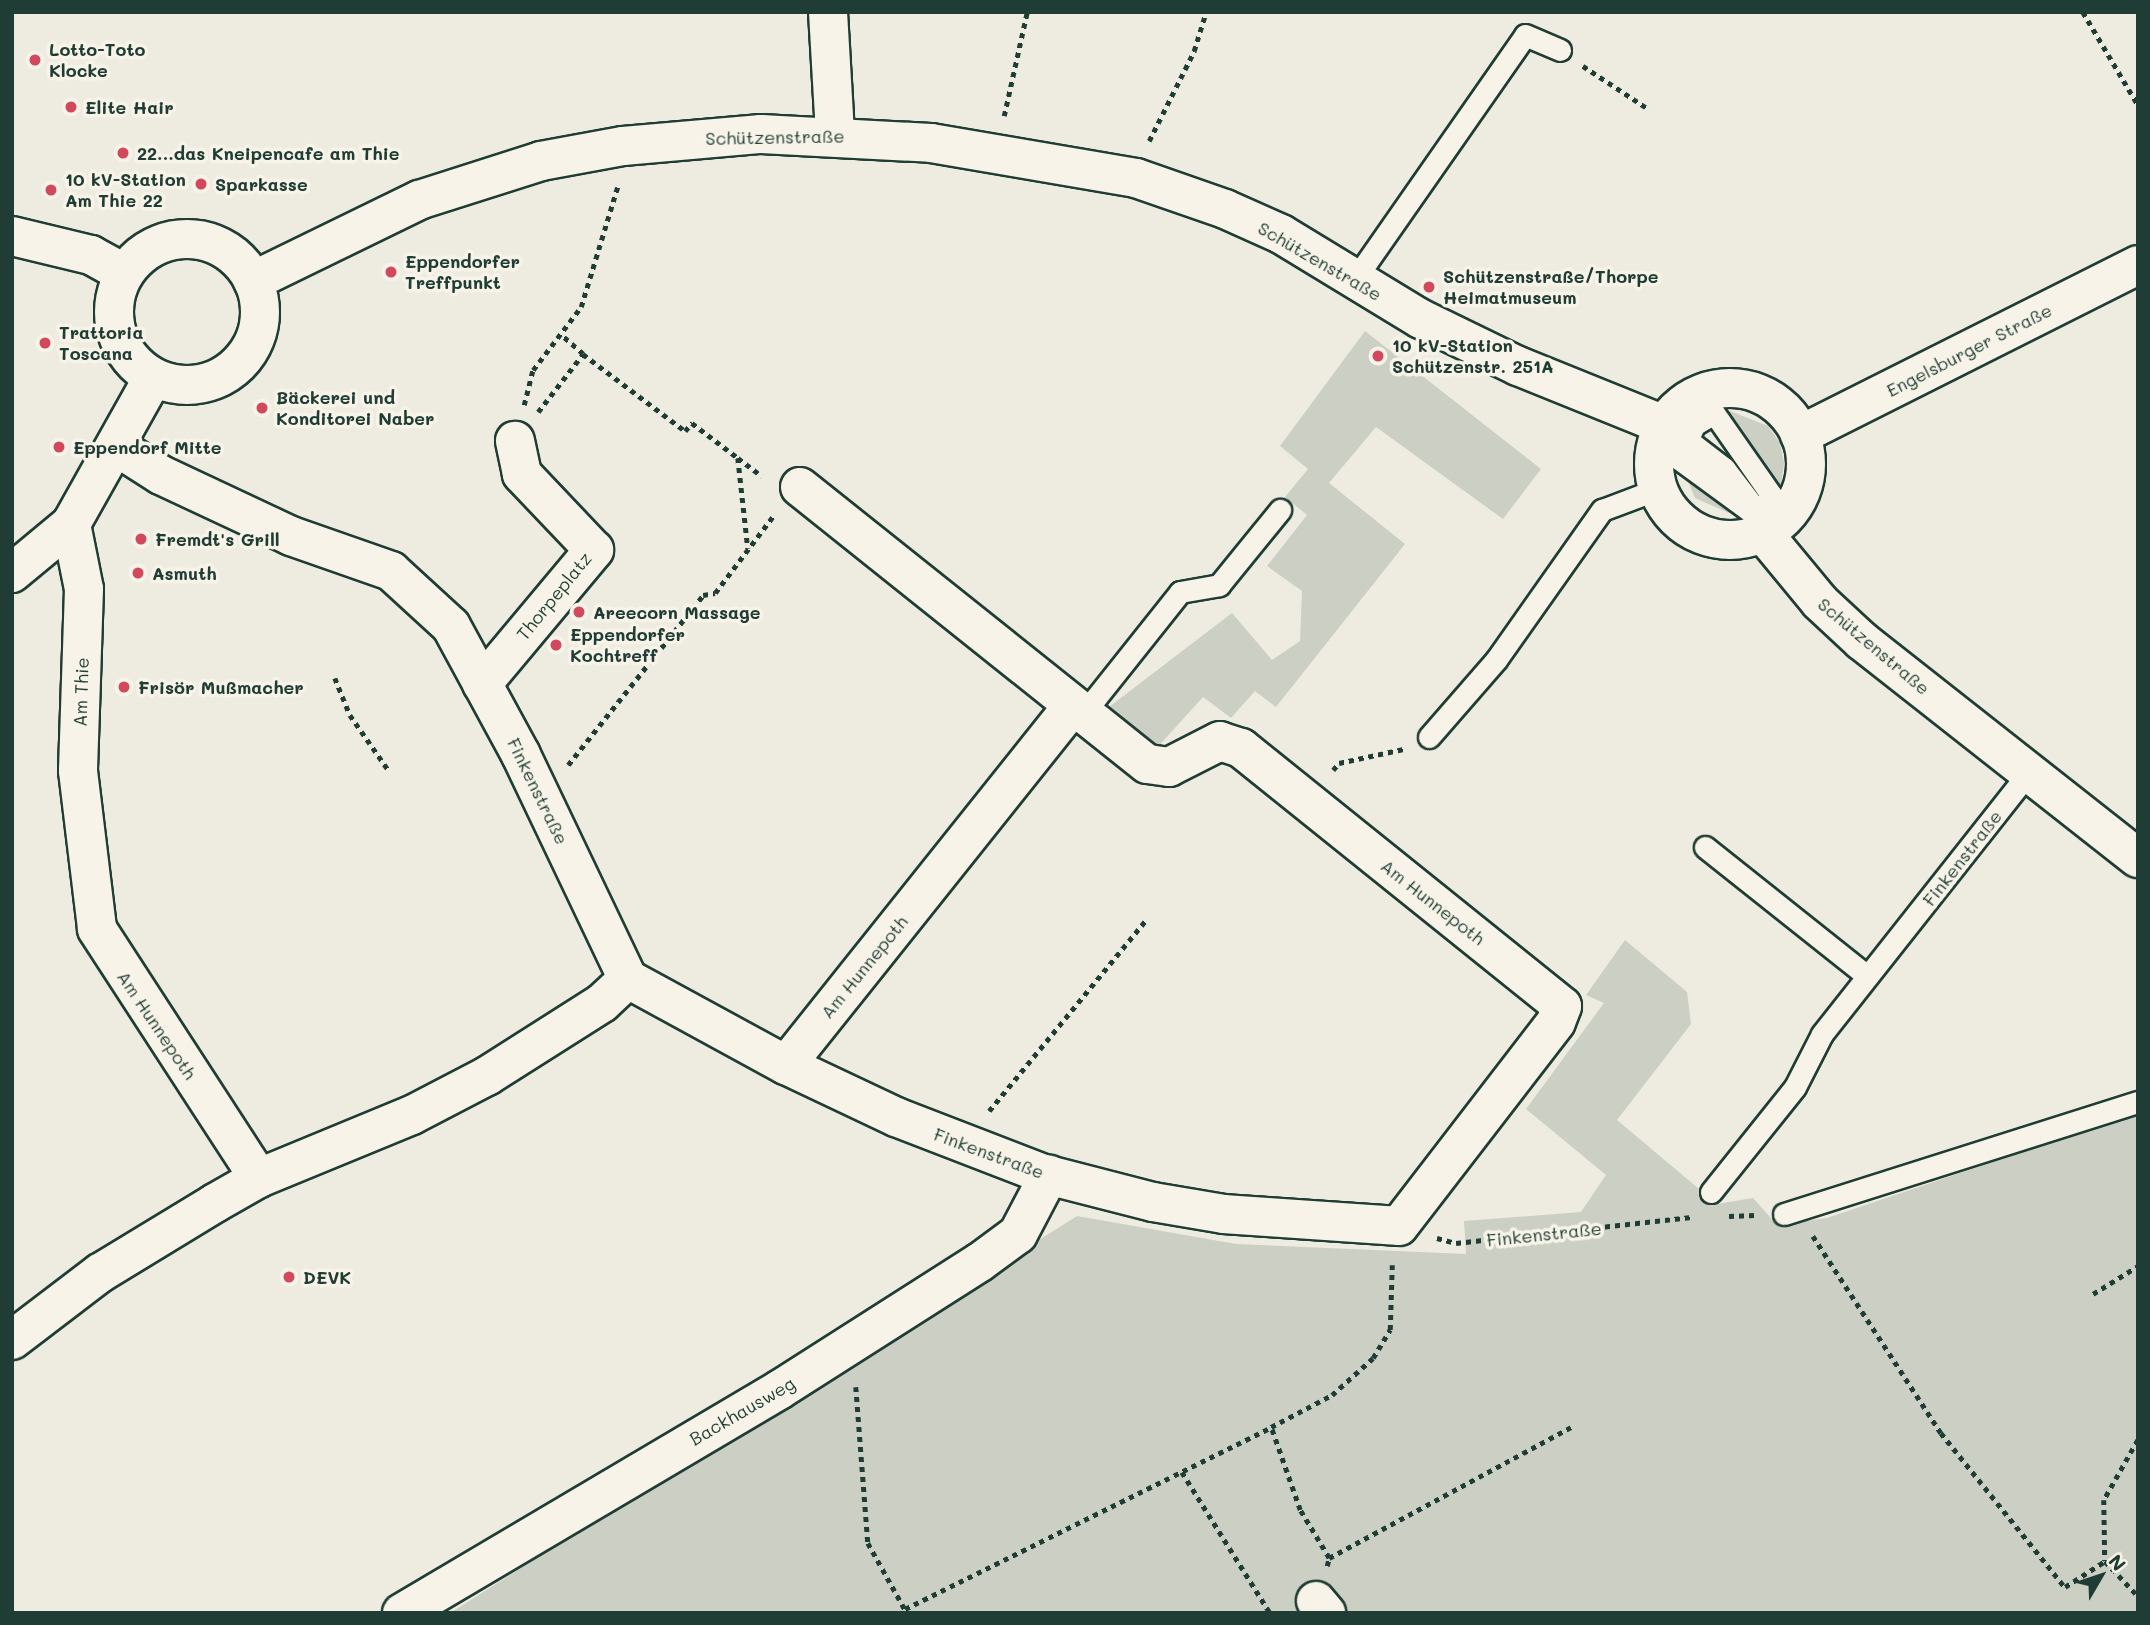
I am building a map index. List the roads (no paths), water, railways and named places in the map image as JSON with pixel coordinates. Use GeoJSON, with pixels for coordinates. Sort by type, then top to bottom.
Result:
{"type":"FeatureCollection","features":[{"type":"Feature","properties":{"kind":"street"},"geometry":{"type":"LineString","coordinates":[[828,12],[835,134]]}},
{"type":"Feature","properties":{"kind":"street","name":"Schützenstraße"},"geometry":{"type":"LineString","coordinates":[[253,281],[419,200],[541,161],[623,146],[835,134],[996,151],[1136,178],[1281,234],[1421,319],[1518,366],[1675,430]]}},
{"type":"Feature","properties":{"kind":"street"},"geometry":{"type":"LineString","coordinates":[[12,236],[91,256],[124,273]]}},
{"type":"Feature","properties":{"kind":"street"},"geometry":{"type":"LineString","coordinates":[[191,239],[228,252],[253,281],[260,319],[238,365],[204,384],[178,385],[153,378],[132,361],[118,338],[113,312],[124,273],[153,247],[191,239]]}},
{"type":"Feature","properties":{"kind":"street","name":"Engelsburger Straße"},"geometry":{"type":"LineString","coordinates":[[1800,435],[2138,265]]}},
{"type":"Feature","properties":{"kind":"street"},"geometry":{"type":"LineString","coordinates":[[12,573],[71,524],[117,447],[153,378]]}},
{"type":"Feature","properties":{"kind":"street"},"geometry":{"type":"LineString","coordinates":[[1746,390],[1769,398],[1800,435],[1804,481],[1796,503],[1759,521],[1737,541],[1711,539],[1688,528],[1658,489],[1653,458],[1698,395],[1746,390]]}},
{"type":"Feature","properties":{"kind":"street","name":"Thorpeplatz"},"geometry":{"type":"LineString","coordinates":[[482,684],[594,550],[522,474],[515,441]]}},
{"type":"Feature","properties":{"kind":"street","name":"Finkenstraße"},"geometry":{"type":"LineString","coordinates":[[117,447],[161,475],[291,536],[391,570],[451,626],[542,799],[628,979],[786,1065],[961,1145],[1049,1175],[1153,1202],[1224,1214],[1399,1226]]}},
{"type":"Feature","properties":{"kind":"street","name":"Am Hunnepoth"},"geometry":{"type":"LineString","coordinates":[[800,487],[1147,764],[1169,767],[1220,741],[1241,748],[1562,1006],[1556,1022],[1399,1226]]}},
{"type":"Feature","properties":{"kind":"street","name":"Schützenstraße"},"geometry":{"type":"LineString","coordinates":[[1759,521],[1805,586],[1862,641],[2138,858]]}},
{"type":"Feature","properties":{"kind":"street","name":"Am Thie"},"geometry":{"type":"LineString","coordinates":[[71,524],[84,589],[78,771],[86,860]]}},
{"type":"Feature","properties":{"kind":"street","name":"Am Hunnepoth"},"geometry":{"type":"LineString","coordinates":[[786,1065],[1078,710]]}},
{"type":"Feature","properties":{"kind":"street","name":"Am Hunnepoth"},"geometry":{"type":"LineString","coordinates":[[86,860],[97,929],[111,957],[259,1178]]}},
{"type":"Feature","properties":{"kind":"street"},"geometry":{"type":"LineString","coordinates":[[12,1340],[100,1273],[259,1178],[412,1115],[487,1076],[602,1003],[628,979]]}},
{"type":"Feature","properties":{"kind":"street","name":"Backhausweg"},"geometry":{"type":"LineString","coordinates":[[402,1613],[853,1344],[1018,1234],[1049,1175]]}},
{"type":"Feature","properties":{"kind":"lane"},"geometry":{"type":"LineString","coordinates":[[1355,279],[1525,35],[1560,50]]}},
{"type":"Feature","properties":{"kind":"lane"},"geometry":{"type":"LineString","coordinates":[[1675,430],[1714,413],[1772,496],[1759,521]]}},
{"type":"Feature","properties":{"kind":"lane","name":"Schützenstraße"},"geometry":{"type":"LineString","coordinates":[[1675,430],[1724,468],[1759,521]]}},
{"type":"Feature","properties":{"kind":"lane"},"geometry":{"type":"LineString","coordinates":[[1429,737],[1496,660],[1602,510],[1658,489]]}},
{"type":"Feature","properties":{"kind":"lane"},"geometry":{"type":"LineString","coordinates":[[1078,710],[1180,592],[1219,585],[1280,510]]}},
{"type":"Feature","properties":{"kind":"lane","name":"Finkenstraße"},"geometry":{"type":"LineString","coordinates":[[1711,1192],[1795,1087],[1822,1034],[2029,772]]}},
{"type":"Feature","properties":{"kind":"lane"},"geometry":{"type":"LineString","coordinates":[[1705,847],[1867,976]]}},
{"type":"Feature","properties":{"kind":"lane"},"geometry":{"type":"LineString","coordinates":[[1791,1213],[2138,1102]]}},
{"type":"Feature","properties":{"kind":"place","name":"Lotto-Toto Klocke"},"geometry":{"type":"Point","coordinates":[35,60]}},
{"type":"Feature","properties":{"kind":"place","name":"Elite Hair"},"geometry":{"type":"Point","coordinates":[71,107]}},
{"type":"Feature","properties":{"kind":"place","name":"22...das Kneipencafe am Thie"},"geometry":{"type":"Point","coordinates":[123,153]}},
{"type":"Feature","properties":{"kind":"place","name":"Sparkasse"},"geometry":{"type":"Point","coordinates":[201,184]}},
{"type":"Feature","properties":{"kind":"place","name":"10 kV-Station Am Thie 22"},"geometry":{"type":"Point","coordinates":[51,190]}},
{"type":"Feature","properties":{"kind":"place","name":"Eppendorfer Treffpunkt"},"geometry":{"type":"Point","coordinates":[391,272]}},
{"type":"Feature","properties":{"kind":"place","name":"Schützenstraße/Thorpe Heimatmuseum"},"geometry":{"type":"Point","coordinates":[1429,287]}},
{"type":"Feature","properties":{"kind":"place","name":"Trattoria Toscana"},"geometry":{"type":"Point","coordinates":[45,343]}},
{"type":"Feature","properties":{"kind":"place","name":"10 kV-Station Schützenstr. 251A"},"geometry":{"type":"Point","coordinates":[1378,356]}},
{"type":"Feature","properties":{"kind":"place","name":"Bäckerei und Konditorei Naber"},"geometry":{"type":"Point","coordinates":[262,408]}},
{"type":"Feature","properties":{"kind":"place","name":"Eppendorf Mitte"},"geometry":{"type":"Point","coordinates":[59,447]}},
{"type":"Feature","properties":{"kind":"place","name":"Fremdt's Grill"},"geometry":{"type":"Point","coordinates":[141,539]}},
{"type":"Feature","properties":{"kind":"place","name":"Asmuth"},"geometry":{"type":"Point","coordinates":[138,573]}},
{"type":"Feature","properties":{"kind":"place","name":"Areecorn Massage"},"geometry":{"type":"Point","coordinates":[579,612]}},
{"type":"Feature","properties":{"kind":"place","name":"Eppendorfer Kochtreff"},"geometry":{"type":"Point","coordinates":[556,645]}},
{"type":"Feature","properties":{"kind":"place","name":"Frisör Mußmacher"},"geometry":{"type":"Point","coordinates":[124,687]}},
{"type":"Feature","properties":{"kind":"place","name":"DEVK"},"geometry":{"type":"Point","coordinates":[289,1277]}}]}
